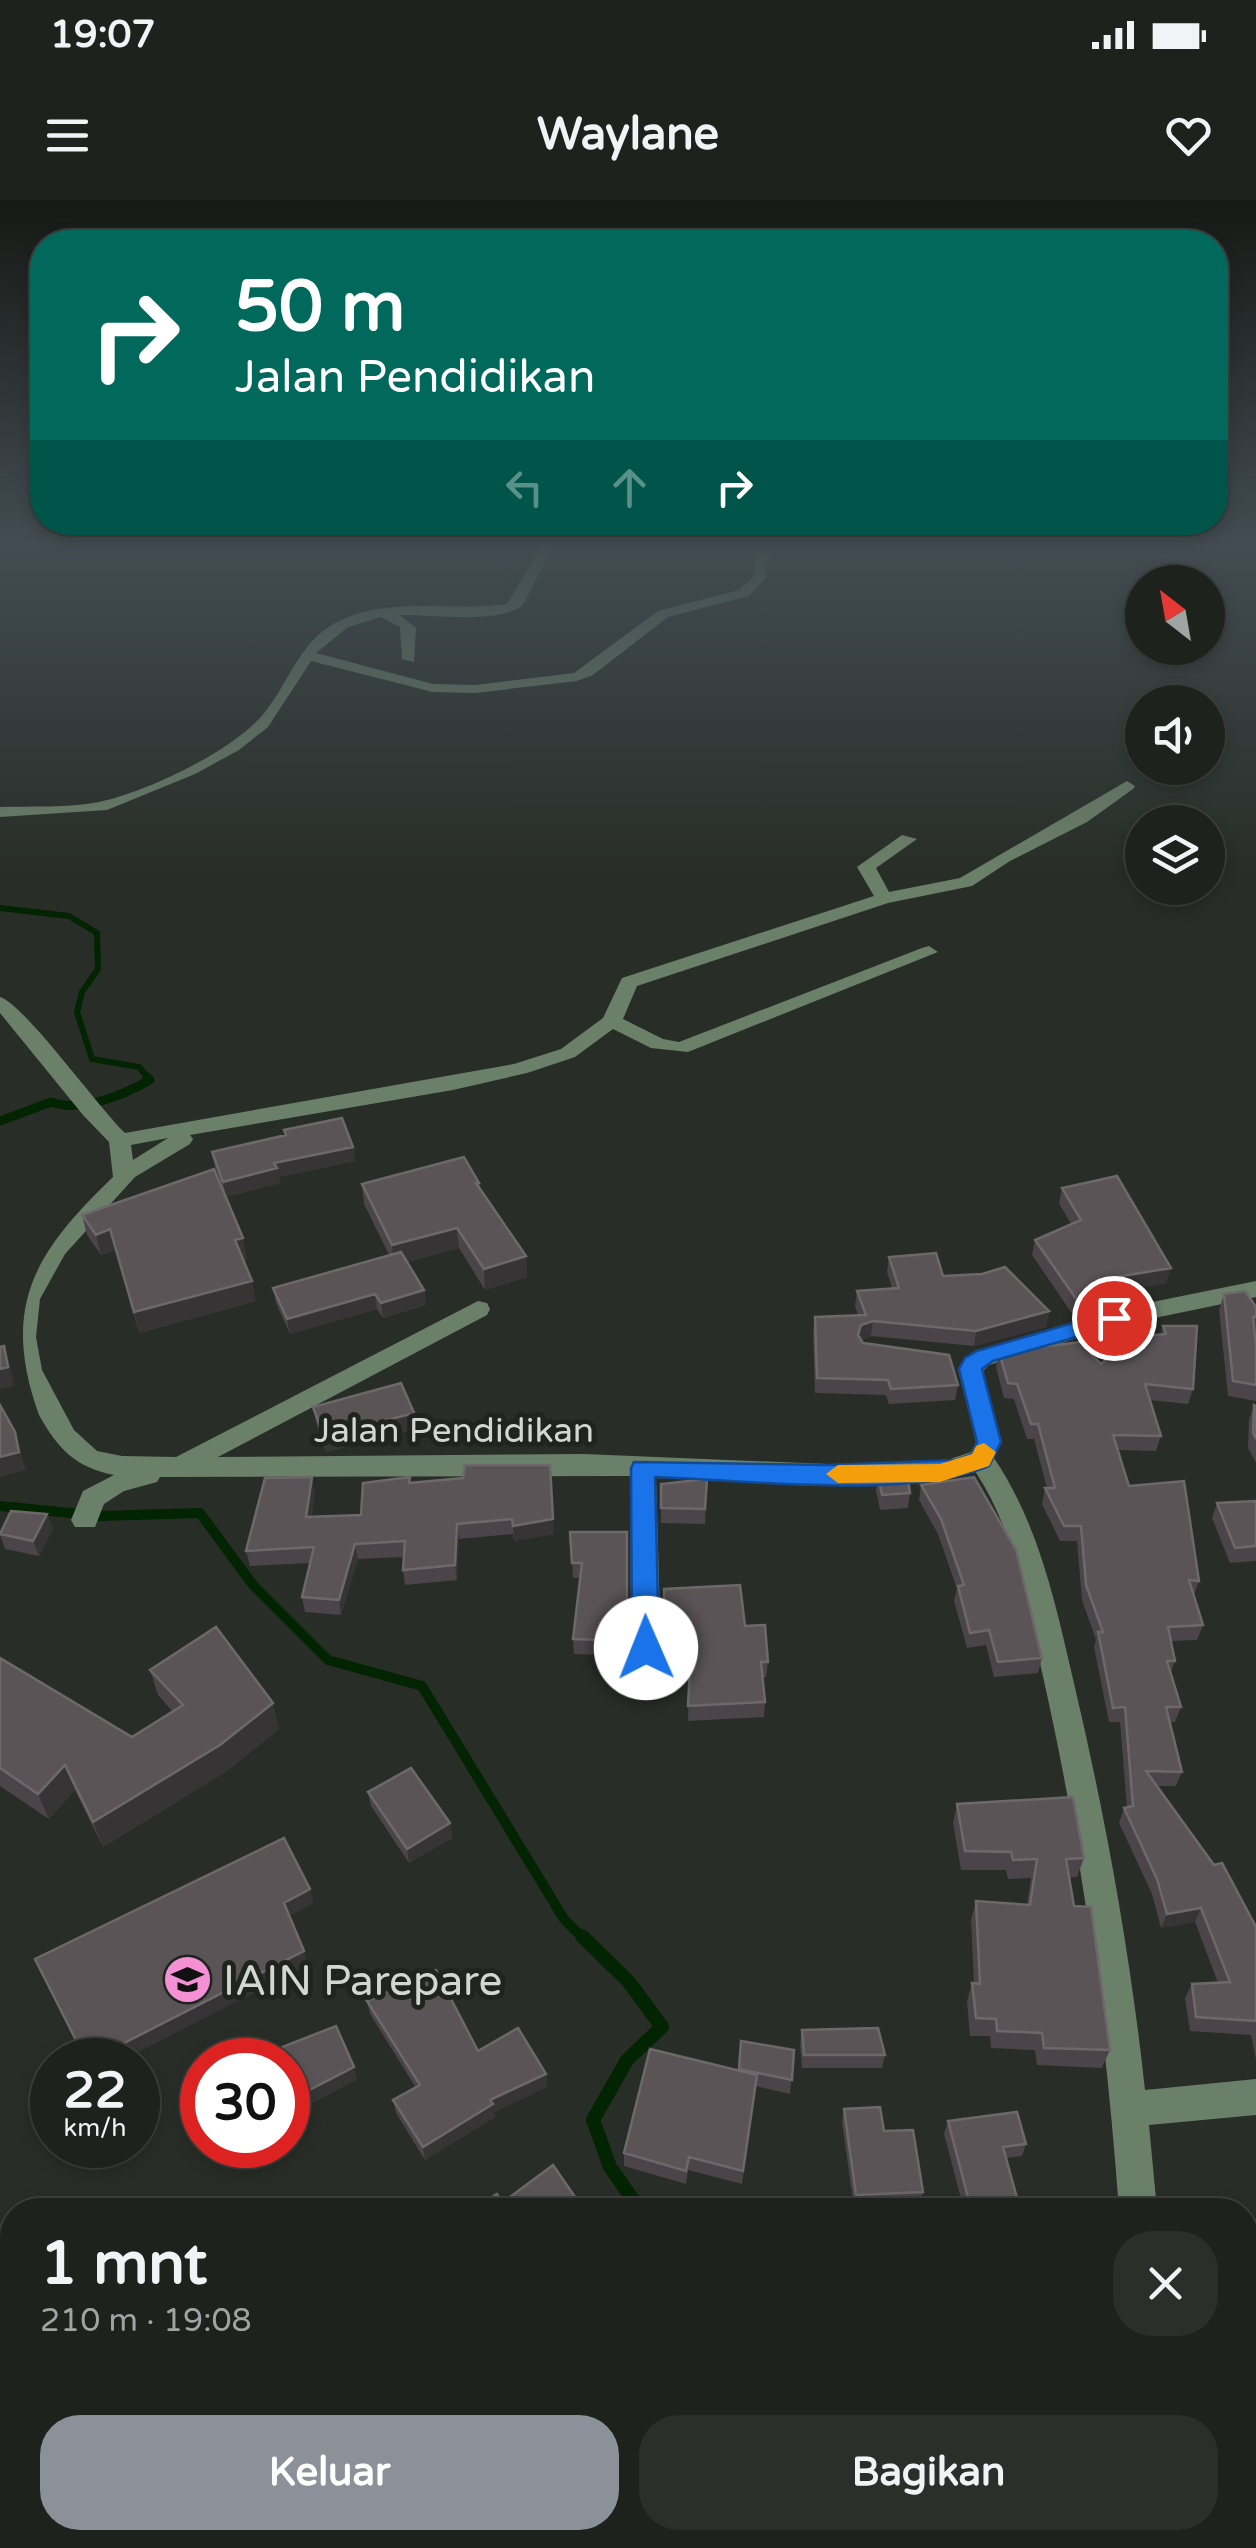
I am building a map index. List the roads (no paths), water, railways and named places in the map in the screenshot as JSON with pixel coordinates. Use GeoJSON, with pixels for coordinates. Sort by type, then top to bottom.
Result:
{"type":"FeatureCollection","features":[{"type":"Feature","properties":{"kind":"street"},"geometry":{"type":"LineString","coordinates":[[0,812],[107,804],[224,752],[265,723],[306,655],[433,688],[475,689],[576,677],[611,655]]}},
{"type":"Feature","properties":{"kind":"street"},"geometry":{"type":"LineString","coordinates":[[409,655],[409,659]]}},
{"type":"Feature","properties":{"kind":"street"},"geometry":{"type":"LineString","coordinates":[[120,1140],[520,1069],[568,1053],[612,1021],[629,982],[821,922],[884,898],[966,882],[1004,857],[1081,818],[1127,786]]}},
{"type":"Feature","properties":{"kind":"street"},"geometry":{"type":"LineString","coordinates":[[884,898],[866,868],[908,839]]}},
{"type":"Feature","properties":{"kind":"street"},"geometry":{"type":"LineString","coordinates":[[612,1021],[658,1044],[681,1048],[929,952]]}},
{"type":"Feature","properties":{"kind":"street"},"geometry":{"type":"LineString","coordinates":[[0,1003],[11,1010],[82,1102],[120,1140],[125,1174]]}},
{"type":"Feature","properties":{"kind":"street","name":"Jalan Pendidikan"},"geometry":{"type":"LineString","coordinates":[[209,1127],[160,1150],[125,1174],[66,1236],[27,1301],[23,1331],[26,1362],[57,1424],[78,1452],[127,1467],[566,1464],[828,1474],[940,1473],[981,1460]]}},
{"type":"Feature","properties":{"kind":"street"},"geometry":{"type":"LineString","coordinates":[[1137,2198],[1130,2109],[1084,1785],[1027,1551],[1010,1507],[981,1460],[989,1442],[962,1364],[1114,1318],[1256,1288]]}},
{"type":"Feature","properties":{"kind":"street"},"geometry":{"type":"LineString","coordinates":[[88,1509],[115,1484],[182,1464],[478,1308]]}},
{"type":"Feature","properties":{"kind":"street"},"geometry":{"type":"LineString","coordinates":[[643,1468],[646,1648]]}},
{"type":"Feature","properties":{"kind":"street"},"geometry":{"type":"LineString","coordinates":[[1130,2109],[1256,2097]]}},
{"type":"Feature","properties":{"kind":"waterway"},"geometry":{"type":"LineString","coordinates":[[0,908],[69,916],[97,933],[98,969],[82,992],[77,1012],[92,1059],[139,1067],[149,1079]]}},
{"type":"Feature","properties":{"kind":"waterway"},"geometry":{"type":"LineString","coordinates":[[0,1121],[51,1102],[75,1105],[102,1101],[149,1079]]}},
{"type":"Feature","properties":{"kind":"waterway"},"geometry":{"type":"LineString","coordinates":[[0,1506],[100,1516],[200,1513],[253,1585],[328,1660],[422,1686],[564,1919],[584,1939]]}},
{"type":"Feature","properties":{"kind":"waterway"},"geometry":{"type":"LineString","coordinates":[[582,1936],[629,1982],[662,2027],[627,2060],[593,2120],[610,2167],[632,2198]]}},
{"type":"Feature","properties":{"kind":"place","name":"IAIN Parepare"},"geometry":{"type":"Point","coordinates":[188,1980]}}]}
